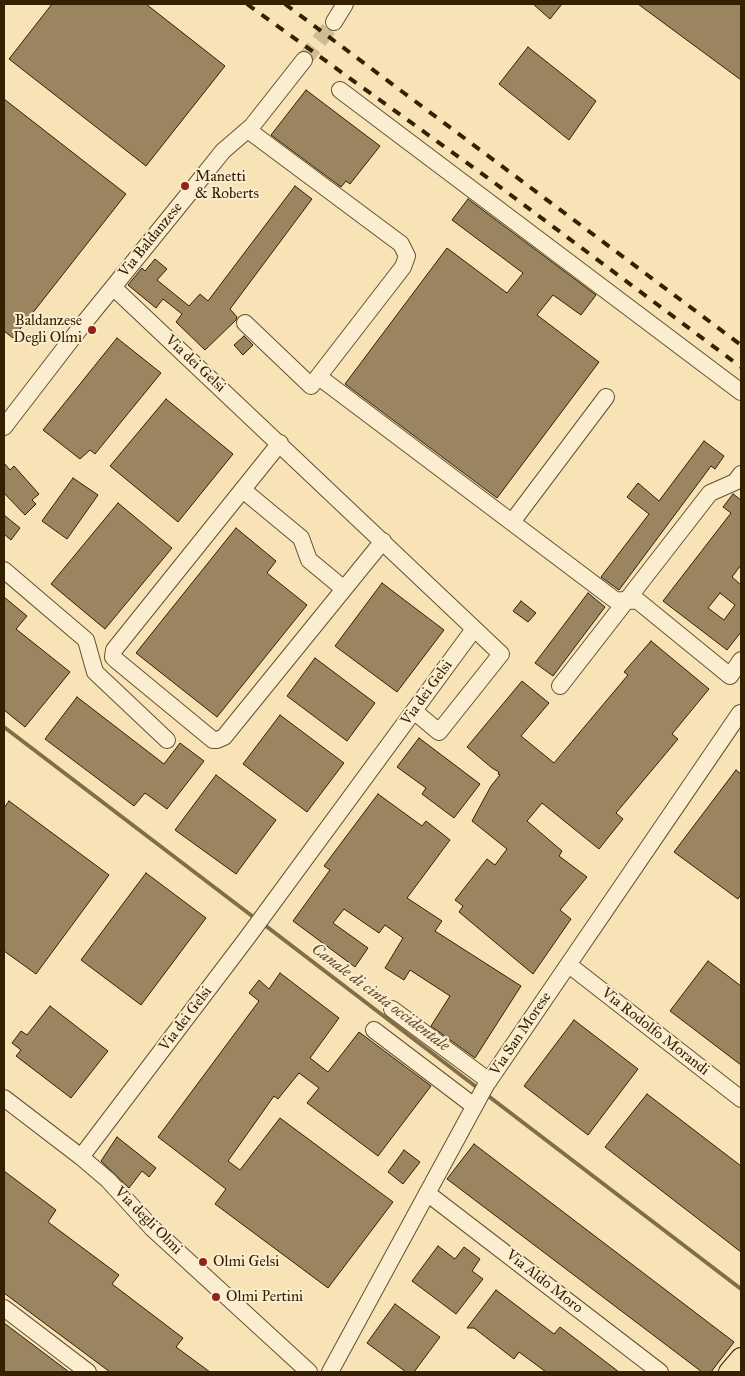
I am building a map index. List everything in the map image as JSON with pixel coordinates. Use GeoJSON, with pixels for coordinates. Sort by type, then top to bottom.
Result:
{"type":"FeatureCollection","features":[{"type":"Feature","properties":{"kind":"main road"},"geometry":{"type":"LineString","coordinates":[[730,1372],[741,1358]]}},
{"type":"Feature","properties":{"kind":"street"},"geometry":{"type":"LineString","coordinates":[[334,22],[345,4]]}},
{"type":"Feature","properties":{"kind":"street","name":"Via Baldanzese"},"geometry":{"type":"LineString","coordinates":[[4,427],[113,287],[223,151],[248,130],[304,60]]}},
{"type":"Feature","properties":{"kind":"street"},"geometry":{"type":"LineString","coordinates":[[340,90],[741,392]]}},
{"type":"Feature","properties":{"kind":"street"},"geometry":{"type":"LineString","coordinates":[[244,323],[311,386],[403,267],[407,256],[401,244],[248,130]]}},
{"type":"Feature","properties":{"kind":"street","name":"Via dei Gelsi"},"geometry":{"type":"LineString","coordinates":[[82,1156],[247,938],[474,628],[113,287]]}},
{"type":"Feature","properties":{"kind":"street"},"geometry":{"type":"LineString","coordinates":[[319,377],[615,600],[638,601],[730,676],[741,660]]}},
{"type":"Feature","properties":{"kind":"street"},"geometry":{"type":"LineString","coordinates":[[512,522],[606,397]]}},
{"type":"Feature","properties":{"kind":"street"},"geometry":{"type":"LineString","coordinates":[[280,444],[114,650],[113,657],[116,660],[213,740],[224,737],[383,541]]}},
{"type":"Feature","properties":{"kind":"street"},"geometry":{"type":"LineString","coordinates":[[560,686],[710,493],[735,482],[741,474]]}},
{"type":"Feature","properties":{"kind":"street"},"geometry":{"type":"LineString","coordinates":[[243,490],[300,538],[308,560],[344,589]]}},
{"type":"Feature","properties":{"kind":"street"},"geometry":{"type":"LineString","coordinates":[[4,570],[86,640],[95,672],[167,740]]}},
{"type":"Feature","properties":{"kind":"street"},"geometry":{"type":"LineString","coordinates":[[414,712],[439,732],[501,654],[474,628]]}},
{"type":"Feature","properties":{"kind":"street","name":"Via San Morese"},"geometry":{"type":"LineString","coordinates":[[330,1372],[488,1083],[740,713]]}},
{"type":"Feature","properties":{"kind":"street","name":"Via Rodolfo Morandi"},"geometry":{"type":"LineString","coordinates":[[568,965],[741,1099]]}},
{"type":"Feature","properties":{"kind":"street"},"geometry":{"type":"LineString","coordinates":[[392,1009],[488,1083]]}},
{"type":"Feature","properties":{"kind":"street"},"geometry":{"type":"LineString","coordinates":[[374,1030],[475,1105]]}},
{"type":"Feature","properties":{"kind":"street","name":"Via degli Olmi"},"geometry":{"type":"LineString","coordinates":[[5,1101],[82,1156],[108,1180],[152,1228],[309,1372]]}},
{"type":"Feature","properties":{"kind":"street","name":"Via Aldo Moro"},"geometry":{"type":"LineString","coordinates":[[427,1193],[660,1372]]}},
{"type":"Feature","properties":{"kind":"street"},"geometry":{"type":"LineString","coordinates":[[4,1308],[88,1372]]}},
{"type":"Feature","properties":{"kind":"building"},"geometry":{"type":"Polygon","coordinates":[[[52,4],[146,4],[225,66],[146,166],[9,59],[52,4]]]}},
{"type":"Feature","properties":{"kind":"building"},"geometry":{"type":"Polygon","coordinates":[[[533,4],[562,4],[550,19],[533,4]]]}},
{"type":"Feature","properties":{"kind":"building"},"geometry":{"type":"Polygon","coordinates":[[[638,4],[741,4],[741,80],[638,4]]]}},
{"type":"Feature","properties":{"kind":"building"},"geometry":{"type":"Polygon","coordinates":[[[528,47],[596,101],[569,140],[499,84],[528,47]]]}},
{"type":"Feature","properties":{"kind":"building"},"geometry":{"type":"Polygon","coordinates":[[[306,90],[380,146],[350,184],[346,181],[341,187],[271,135],[306,90]]]}},
{"type":"Feature","properties":{"kind":"building"},"geometry":{"type":"Polygon","coordinates":[[[4,99],[126,194],[13,338],[4,331],[4,99]]]}},
{"type":"Feature","properties":{"kind":"building"},"geometry":{"type":"Polygon","coordinates":[[[295,186],[312,199],[230,309],[237,317],[236,320],[205,350],[176,322],[182,314],[163,299],[156,308],[128,285],[142,268],[145,271],[155,259],[167,269],[157,280],[189,306],[200,294],[208,301],[295,186]]]}},
{"type":"Feature","properties":{"kind":"building"},"geometry":{"type":"Polygon","coordinates":[[[468,199],[596,295],[581,315],[553,295],[537,315],[599,362],[497,498],[345,384],[447,248],[507,293],[523,273],[452,220],[468,199]]]}},
{"type":"Feature","properties":{"kind":"building"},"geometry":{"type":"Polygon","coordinates":[[[244,336],[253,345],[243,355],[234,345],[244,336]]]}},
{"type":"Feature","properties":{"kind":"building"},"geometry":{"type":"Polygon","coordinates":[[[117,338],[161,373],[95,454],[90,450],[80,459],[43,430],[117,338]]]}},
{"type":"Feature","properties":{"kind":"building"},"geometry":{"type":"Polygon","coordinates":[[[166,399],[233,454],[178,522],[110,466],[166,399]]]}},
{"type":"Feature","properties":{"kind":"building"},"geometry":{"type":"Polygon","coordinates":[[[704,441],[724,456],[715,469],[711,466],[619,590],[601,577],[649,514],[627,497],[638,483],[659,501],[704,441]]]}},
{"type":"Feature","properties":{"kind":"building"},"geometry":{"type":"Polygon","coordinates":[[[4,463],[10,470],[14,466],[39,494],[32,500],[36,504],[25,515],[4,493],[4,463]]]}},
{"type":"Feature","properties":{"kind":"building"},"geometry":{"type":"Polygon","coordinates":[[[73,478],[98,495],[67,539],[42,521],[73,478]]]}},
{"type":"Feature","properties":{"kind":"building"},"geometry":{"type":"Polygon","coordinates":[[[733,494],[741,500],[741,565],[732,577],[741,585],[741,632],[727,650],[663,601],[731,513],[723,507],[733,494]],[[720,593],[708,608],[724,620],[735,605],[720,593]]]}},
{"type":"Feature","properties":{"kind":"building"},"geometry":{"type":"Polygon","coordinates":[[[118,503],[172,548],[105,629],[51,584],[118,503]]]}},
{"type":"Feature","properties":{"kind":"building"},"geometry":{"type":"Polygon","coordinates":[[[4,515],[20,528],[11,540],[4,534],[4,515]]]}},
{"type":"Feature","properties":{"kind":"building"},"geometry":{"type":"Polygon","coordinates":[[[236,528],[276,561],[267,573],[307,605],[217,717],[136,653],[236,528]]]}},
{"type":"Feature","properties":{"kind":"building"},"geometry":{"type":"Polygon","coordinates":[[[382,583],[444,630],[397,692],[335,646],[382,583]]]}},
{"type":"Feature","properties":{"kind":"building"},"geometry":{"type":"Polygon","coordinates":[[[588,593],[605,607],[553,676],[535,663],[588,593]]]}},
{"type":"Feature","properties":{"kind":"building"},"geometry":{"type":"Polygon","coordinates":[[[4,597],[27,616],[16,629],[70,672],[25,727],[4,710],[4,597]]]}},
{"type":"Feature","properties":{"kind":"building"},"geometry":{"type":"Polygon","coordinates":[[[521,601],[536,613],[528,622],[513,611],[521,601]]]}},
{"type":"Feature","properties":{"kind":"building"},"geometry":{"type":"Polygon","coordinates":[[[651,641],[709,689],[672,734],[678,739],[616,813],[623,819],[599,849],[542,803],[527,821],[562,851],[559,856],[587,877],[560,910],[571,919],[533,974],[459,912],[463,906],[455,900],[487,859],[495,865],[507,849],[472,821],[491,786],[500,775],[498,774],[499,772],[467,747],[522,681],[549,703],[521,736],[554,763],[628,675],[624,672],[651,641]]]}},
{"type":"Feature","properties":{"kind":"building"},"geometry":{"type":"Polygon","coordinates":[[[315,658],[375,703],[347,741],[287,696],[315,658]]]}},
{"type":"Feature","properties":{"kind":"building"},"geometry":{"type":"Polygon","coordinates":[[[77,697],[164,764],[180,743],[204,761],[167,809],[145,793],[134,806],[45,739],[77,697]]]}},
{"type":"Feature","properties":{"kind":"building"},"geometry":{"type":"Polygon","coordinates":[[[280,715],[344,763],[307,812],[243,764],[280,715]]]}},
{"type":"Feature","properties":{"kind":"building"},"geometry":{"type":"Polygon","coordinates":[[[419,738],[480,784],[454,818],[422,794],[426,788],[397,767],[419,738]]]}},
{"type":"Feature","properties":{"kind":"building"},"geometry":{"type":"Polygon","coordinates":[[[736,770],[741,774],[741,894],[738,899],[674,852],[736,770]]]}},
{"type":"Feature","properties":{"kind":"building"},"geometry":{"type":"Polygon","coordinates":[[[216,775],[276,820],[236,874],[175,830],[216,775]]]}},
{"type":"Feature","properties":{"kind":"building"},"geometry":{"type":"Polygon","coordinates":[[[378,794],[422,826],[426,821],[450,840],[407,898],[442,921],[435,931],[521,986],[475,1058],[431,1026],[450,996],[410,970],[404,980],[385,968],[403,938],[385,925],[379,933],[344,909],[333,923],[368,948],[355,967],[293,921],[330,870],[324,866],[378,794]]]}},
{"type":"Feature","properties":{"kind":"building"},"geometry":{"type":"Polygon","coordinates":[[[9,801],[109,875],[36,974],[4,951],[4,808],[9,801]]]}},
{"type":"Feature","properties":{"kind":"building"},"geometry":{"type":"Polygon","coordinates":[[[146,873],[206,918],[141,1005],[81,960],[146,873]]]}},
{"type":"Feature","properties":{"kind":"building"},"geometry":{"type":"Polygon","coordinates":[[[708,961],[741,986],[741,1065],[670,1011],[708,961]]]}},
{"type":"Feature","properties":{"kind":"building"},"geometry":{"type":"Polygon","coordinates":[[[280,973],[339,1018],[310,1058],[328,1072],[359,1032],[431,1086],[378,1156],[307,1103],[319,1088],[299,1073],[278,1099],[274,1096],[228,1161],[240,1170],[280,1118],[393,1202],[328,1288],[215,1204],[226,1189],[158,1137],[259,1001],[249,993],[259,980],[269,989],[280,973]]]}},
{"type":"Feature","properties":{"kind":"building"},"geometry":{"type":"Polygon","coordinates":[[[50,1006],[108,1051],[71,1098],[16,1056],[21,1050],[12,1043],[21,1031],[27,1035],[50,1006]]]}},
{"type":"Feature","properties":{"kind":"building"},"geometry":{"type":"Polygon","coordinates":[[[574,1020],[638,1069],[588,1135],[524,1086],[574,1020]]]}},
{"type":"Feature","properties":{"kind":"building"},"geometry":{"type":"Polygon","coordinates":[[[647,1094],[741,1166],[741,1252],[605,1147],[647,1094]]]}},
{"type":"Feature","properties":{"kind":"building"},"geometry":{"type":"Polygon","coordinates":[[[117,1137],[156,1168],[149,1177],[142,1171],[129,1188],[101,1161],[117,1137]]]}},
{"type":"Feature","properties":{"kind":"building"},"geometry":{"type":"Polygon","coordinates":[[[474,1144],[734,1342],[711,1372],[702,1372],[447,1179],[474,1144]]]}},
{"type":"Feature","properties":{"kind":"building"},"geometry":{"type":"Polygon","coordinates":[[[404,1150],[420,1162],[403,1184],[388,1172],[404,1150]]]}},
{"type":"Feature","properties":{"kind":"building"},"geometry":{"type":"Polygon","coordinates":[[[4,1171],[56,1210],[48,1222],[119,1275],[112,1284],[183,1338],[176,1347],[210,1372],[110,1372],[4,1293],[4,1171]]]}},
{"type":"Feature","properties":{"kind":"building"},"geometry":{"type":"Polygon","coordinates":[[[438,1246],[455,1259],[464,1247],[480,1259],[472,1271],[483,1279],[456,1314],[412,1281],[438,1246]]]}},
{"type":"Feature","properties":{"kind":"building"},"geometry":{"type":"Polygon","coordinates":[[[496,1290],[554,1334],[560,1327],[619,1372],[546,1372],[519,1352],[514,1359],[474,1328],[467,1328],[496,1290]]]}},
{"type":"Feature","properties":{"kind":"building"},"geometry":{"type":"Polygon","coordinates":[[[395,1304],[440,1337],[414,1372],[406,1372],[367,1343],[395,1304]]]}},
{"type":"Feature","properties":{"kind":"building"},"geometry":{"type":"Polygon","coordinates":[[[4,1323],[69,1372],[4,1372],[4,1323]]]}},
{"type":"Feature","properties":{"kind":"waterway","name":"Canale di cinta occidentale"},"geometry":{"type":"LineString","coordinates":[[4,727],[256,919]]}},
{"type":"Feature","properties":{"kind":"waterway","name":"Canale di cinta occidentale"},"geometry":{"type":"LineString","coordinates":[[262,923],[479,1089]]}},
{"type":"Feature","properties":{"kind":"waterway","name":"Canale di cinta occidentale"},"geometry":{"type":"LineString","coordinates":[[487,1095],[741,1289]]}},
{"type":"Feature","properties":{"kind":"tunnel"},"geometry":{"type":"LineString","coordinates":[[304,60],[334,22]]}},
{"type":"Feature","properties":{"kind":"railway"},"geometry":{"type":"LineString","coordinates":[[247,4],[492,181],[741,367]]}},
{"type":"Feature","properties":{"kind":"railway"},"geometry":{"type":"LineString","coordinates":[[285,4],[741,345]]}},
{"type":"Feature","properties":{"kind":"place","name":"Manetti & Roberts"},"geometry":{"type":"Point","coordinates":[185,186]}},
{"type":"Feature","properties":{"kind":"place","name":"Baldanzese Degli Olmi"},"geometry":{"type":"Point","coordinates":[92,330]}},
{"type":"Feature","properties":{"kind":"place","name":"Olmi Gelsi"},"geometry":{"type":"Point","coordinates":[203,1262]}},
{"type":"Feature","properties":{"kind":"place","name":"Olmi Pertini"},"geometry":{"type":"Point","coordinates":[216,1297]}}]}
